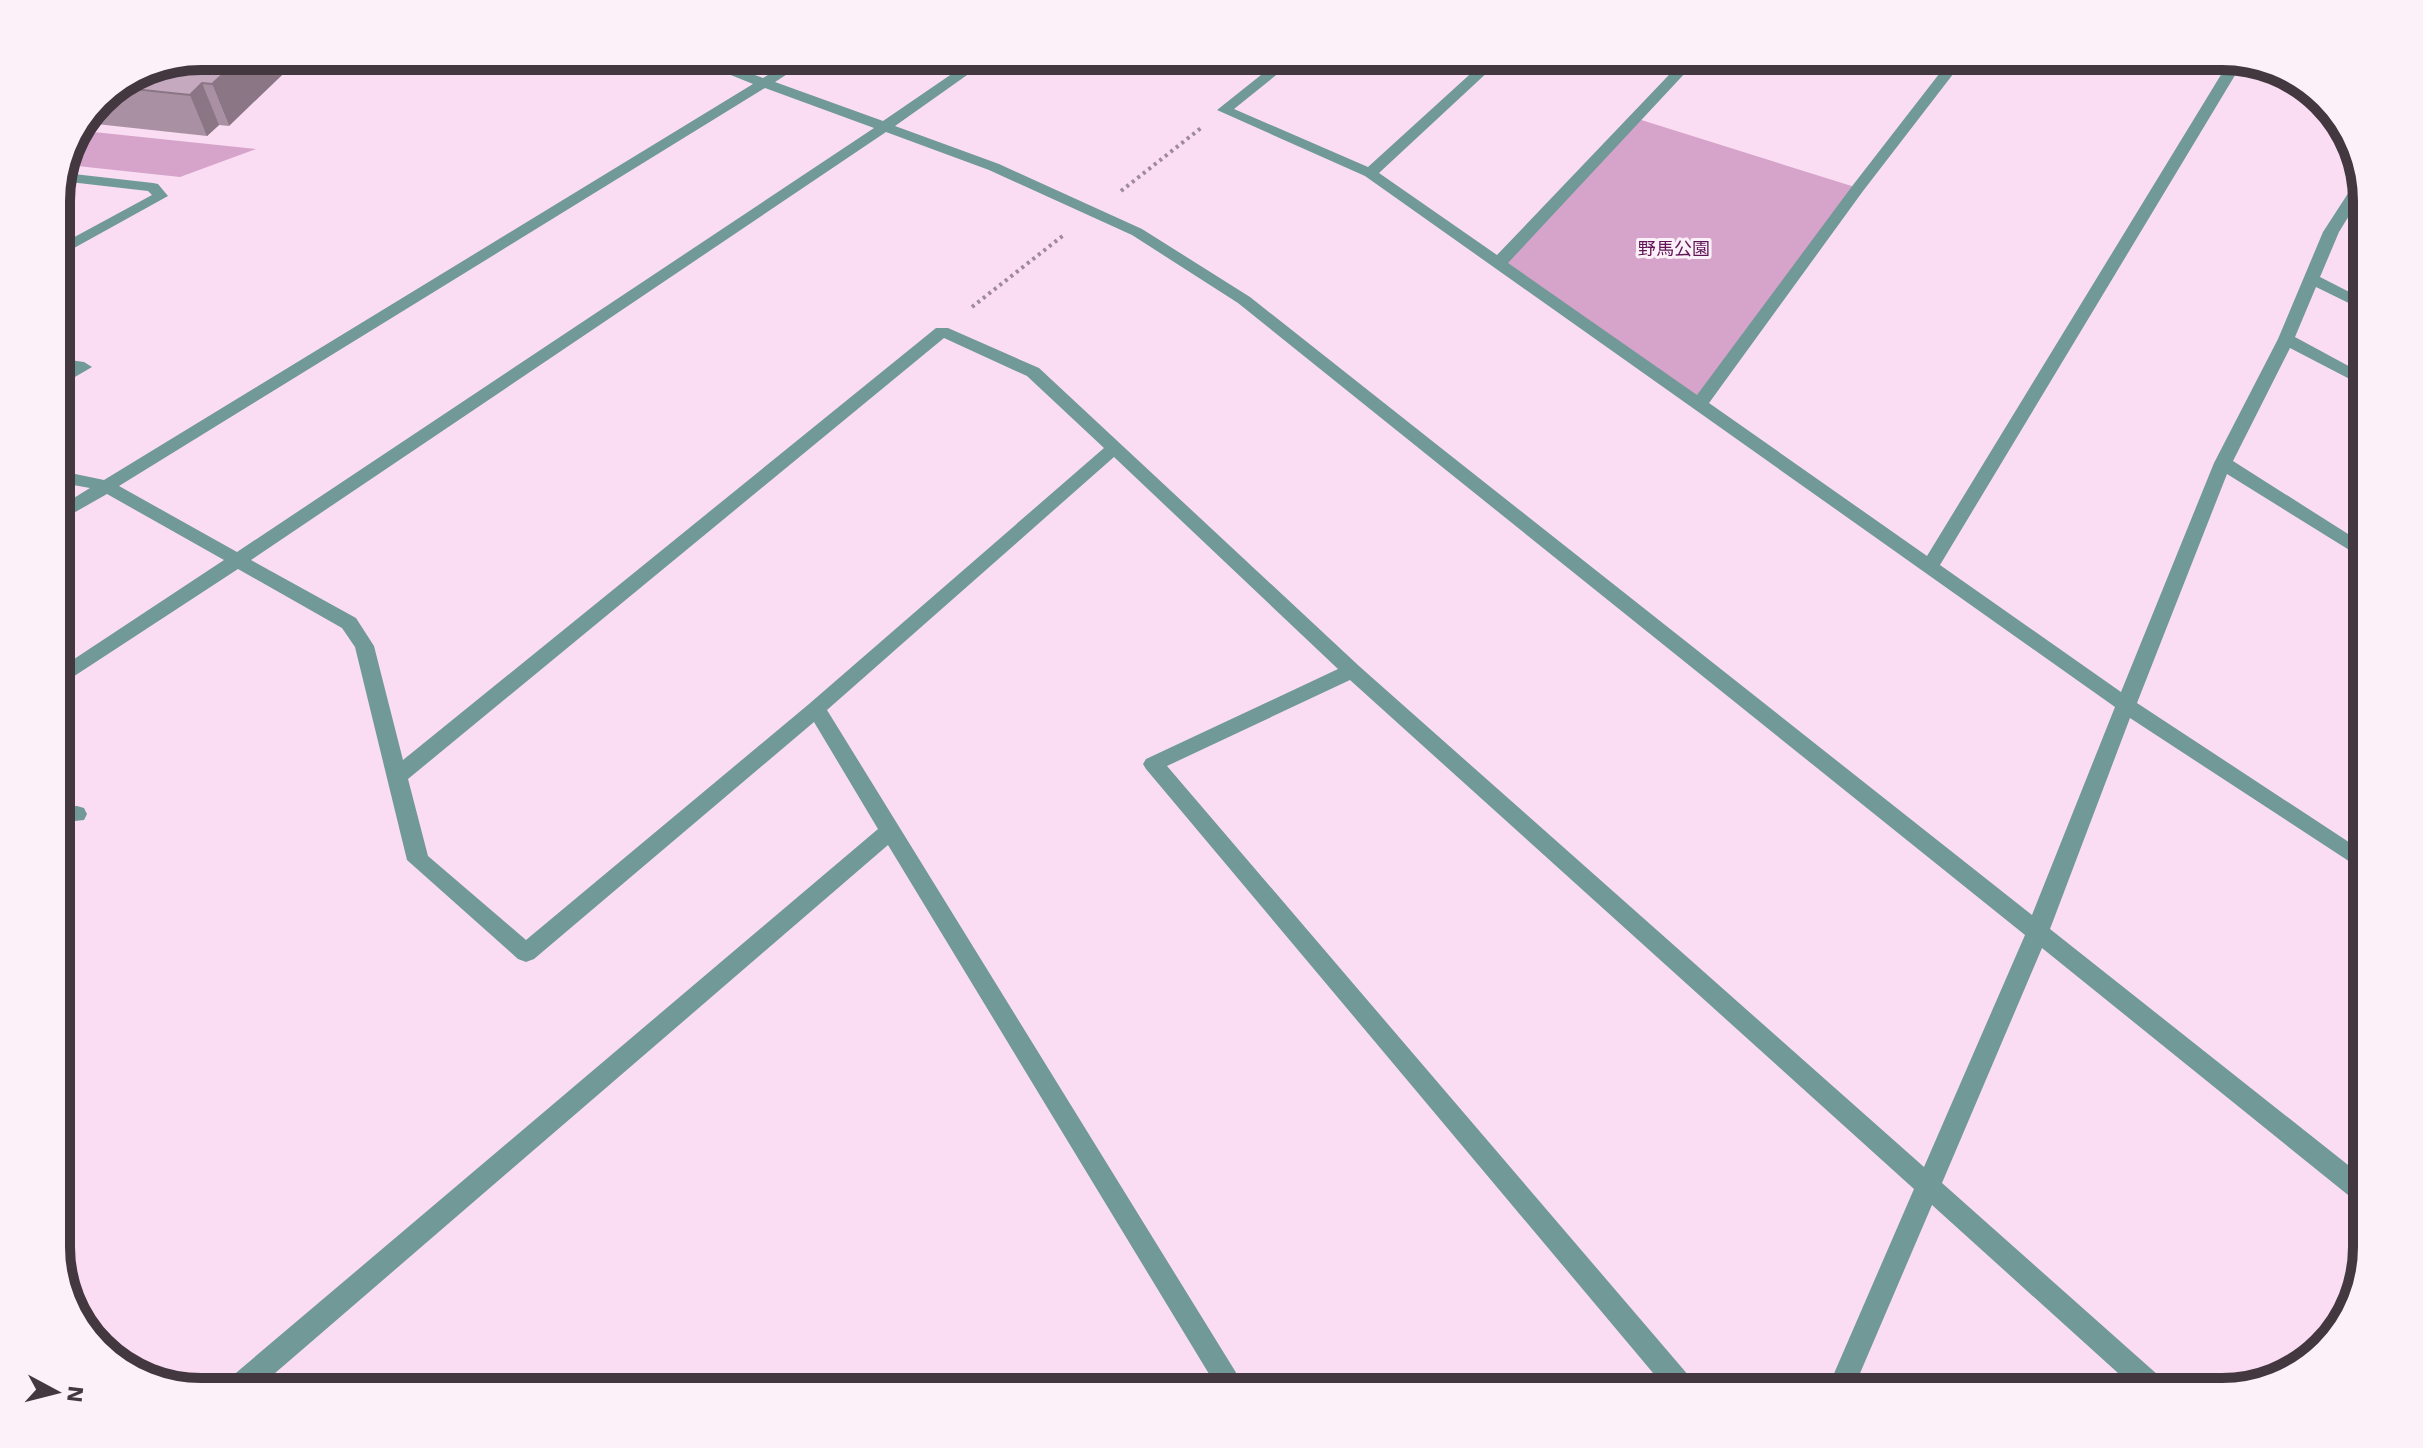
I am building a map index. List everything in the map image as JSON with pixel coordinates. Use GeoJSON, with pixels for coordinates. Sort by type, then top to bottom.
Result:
{"type":"FeatureCollection","features":[{"type":"Feature","properties":{"kind":"street"},"geometry":{"type":"LineString","coordinates":[[730,70],[994,167],[1096,212],[1137,232],[1244,300],[2353,1184]]}},
{"type":"Feature","properties":{"kind":"street"},"geometry":{"type":"LineString","coordinates":[[70,508],[786,70]]}},
{"type":"Feature","properties":{"kind":"street"},"geometry":{"type":"LineString","coordinates":[[70,671],[967,70]]}},
{"type":"Feature","properties":{"kind":"street"},"geometry":{"type":"LineString","coordinates":[[1275,70],[1224,110],[1370,173],[2127,706],[2353,856]]}},
{"type":"Feature","properties":{"kind":"street"},"geometry":{"type":"LineString","coordinates":[[1370,173],[1483,70]]}},
{"type":"Feature","properties":{"kind":"street"},"geometry":{"type":"LineString","coordinates":[[1498,264],[1681,70]]}},
{"type":"Feature","properties":{"kind":"street"},"geometry":{"type":"LineString","coordinates":[[1699,405],[1858,188],[1949,70]]}},
{"type":"Feature","properties":{"kind":"street"},"geometry":{"type":"LineString","coordinates":[[1929,568],[2231,71]]}},
{"type":"Feature","properties":{"kind":"street"},"geometry":{"type":"LineString","coordinates":[[70,245],[161,196],[153,187],[72,178]]}},
{"type":"Feature","properties":{"kind":"street"},"geometry":{"type":"LineString","coordinates":[[1845,1378],[2038,931],[2051,891],[2223,463],[2286,339],[2331,232],[2353,195]]}},
{"type":"Feature","properties":{"kind":"street"},"geometry":{"type":"LineString","coordinates":[[2349,201],[2353,203]]}},
{"type":"Feature","properties":{"kind":"street"},"geometry":{"type":"LineString","coordinates":[[2311,279],[2353,300]]}},
{"type":"Feature","properties":{"kind":"street"},"geometry":{"type":"LineString","coordinates":[[396,777],[942,331],[1033,372],[1352,671],[2143,1378]]}},
{"type":"Feature","properties":{"kind":"street"},"geometry":{"type":"LineString","coordinates":[[2286,339],[2353,375]]}},
{"type":"Feature","properties":{"kind":"street"},"geometry":{"type":"LineString","coordinates":[[70,365],[84,367],[70,375]]}},
{"type":"Feature","properties":{"kind":"street"},"geometry":{"type":"LineString","coordinates":[[70,479],[106,486],[349,623],[364,646],[418,860],[526,953],[816,709],[1114,448]]}},
{"type":"Feature","properties":{"kind":"street"},"geometry":{"type":"LineString","coordinates":[[2223,463],[2353,546]]}},
{"type":"Feature","properties":{"kind":"street"},"geometry":{"type":"LineString","coordinates":[[1352,671],[1153,764],[1674,1378]]}},
{"type":"Feature","properties":{"kind":"street"},"geometry":{"type":"LineString","coordinates":[[816,709],[1226,1378]]}},
{"type":"Feature","properties":{"kind":"street"},"geometry":{"type":"LineString","coordinates":[[249,1378],[890,831]]}},
{"type":"Feature","properties":{"kind":"path"},"geometry":{"type":"LineString","coordinates":[[1120,191],[1224,110]]}},
{"type":"Feature","properties":{"kind":"path"},"geometry":{"type":"LineString","coordinates":[[942,331],[1072,229]]}},
{"type":"Feature","properties":{"kind":"green space","name":"野馬公園"},"geometry":{"type":"Polygon","coordinates":[[[1635,118],[1858,188],[1699,405],[1498,264],[1635,118]]]}},
{"type":"Feature","properties":{"kind":"green space"},"geometry":{"type":"Polygon","coordinates":[[[90,132],[256,149],[180,177],[74,166],[90,132]]]}},
{"type":"Feature","properties":{"kind":"building"},"geometry":{"type":"Polygon","coordinates":[[[228,70],[212,84],[202,83],[190,95],[134,89],[175,73],[228,70]]]}}]}
